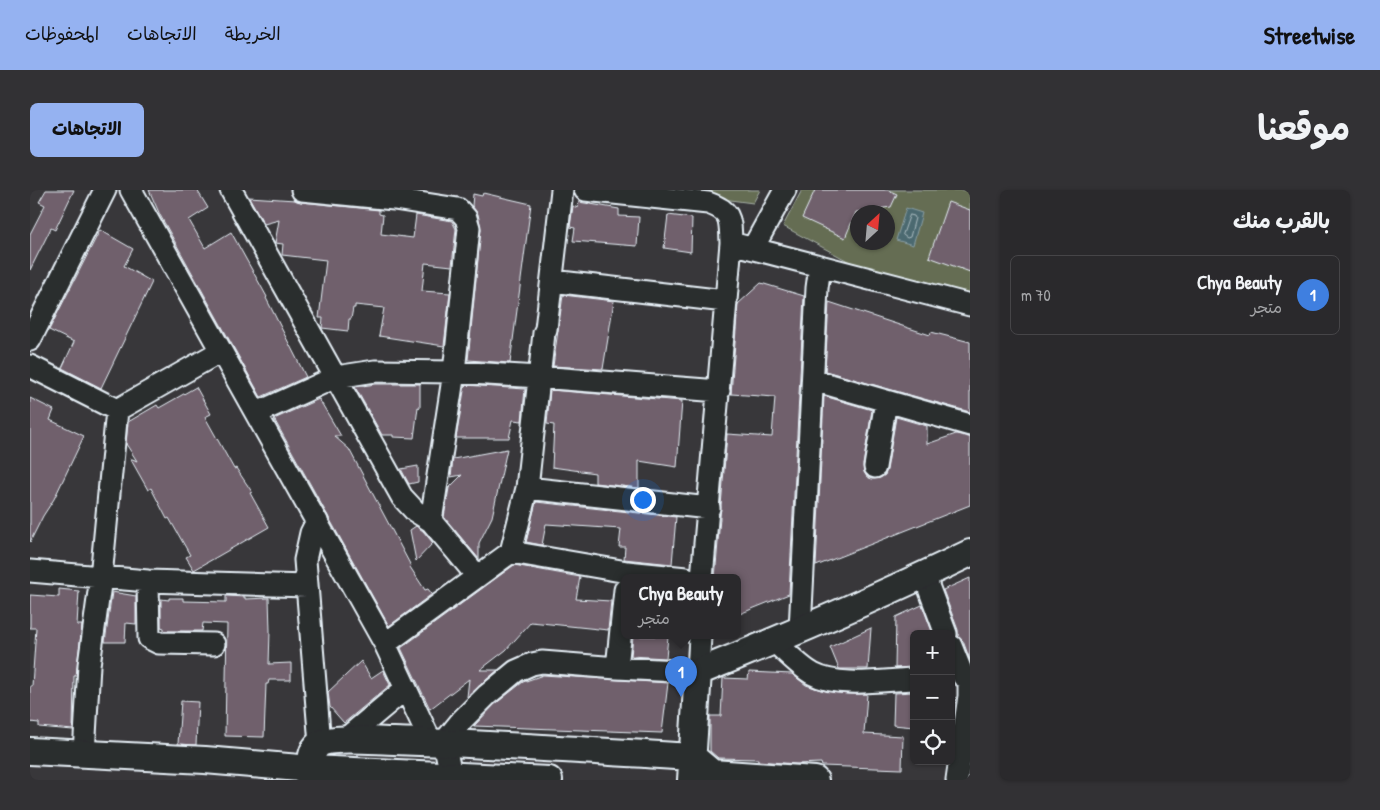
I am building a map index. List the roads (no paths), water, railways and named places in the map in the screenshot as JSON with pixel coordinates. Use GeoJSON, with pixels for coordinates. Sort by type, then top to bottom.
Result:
{"type":"FeatureCollection","features":[{"type":"Feature","properties":{"kind":"street"},"geometry":{"type":"LineString","coordinates":[[30,340],[35,317],[105,190]]}},
{"type":"Feature","properties":{"kind":"street"},"geometry":{"type":"LineString","coordinates":[[131,190],[385,644],[406,689],[437,742],[451,778]]}},
{"type":"Feature","properties":{"kind":"street"},"geometry":{"type":"LineString","coordinates":[[231,190],[402,498],[415,511],[431,522],[477,576]]}},
{"type":"Feature","properties":{"kind":"street"},"geometry":{"type":"LineString","coordinates":[[302,190],[394,199],[458,209],[466,218],[469,228],[454,372],[431,522]]}},
{"type":"Feature","properties":{"kind":"street"},"geometry":{"type":"LineString","coordinates":[[385,644],[511,552],[527,488],[562,190]]}},
{"type":"Feature","properties":{"kind":"street"},"geometry":{"type":"LineString","coordinates":[[585,190],[708,204],[718,207],[730,218],[731,243],[702,574]]}},
{"type":"Feature","properties":{"kind":"street"},"geometry":{"type":"LineString","coordinates":[[752,248],[785,190]]}},
{"type":"Feature","properties":{"kind":"street"},"geometry":{"type":"LineString","coordinates":[[731,243],[970,305]]}},
{"type":"Feature","properties":{"kind":"street"},"geometry":{"type":"LineString","coordinates":[[800,630],[820,266]]}},
{"type":"Feature","properties":{"kind":"street"},"geometry":{"type":"LineString","coordinates":[[552,281],[725,301]]}},
{"type":"Feature","properties":{"kind":"street"},"geometry":{"type":"LineString","coordinates":[[117,410],[220,351]]}},
{"type":"Feature","properties":{"kind":"street"},"geometry":{"type":"LineString","coordinates":[[30,366],[117,410]]}},
{"type":"Feature","properties":{"kind":"street"},"geometry":{"type":"LineString","coordinates":[[257,413],[336,377],[376,371],[454,372],[718,391]]}},
{"type":"Feature","properties":{"kind":"street"},"geometry":{"type":"LineString","coordinates":[[813,380],[970,425]]}},
{"type":"Feature","properties":{"kind":"street"},"geometry":{"type":"LineString","coordinates":[[876,467],[886,401]]}},
{"type":"Feature","properties":{"kind":"street"},"geometry":{"type":"LineString","coordinates":[[84,754],[89,665],[101,577],[117,410]]}},
{"type":"Feature","properties":{"kind":"street"},"geometry":{"type":"LineString","coordinates":[[527,488],[709,508]]}},
{"type":"Feature","properties":{"kind":"street"},"geometry":{"type":"LineString","coordinates":[[317,521],[307,546],[305,560],[307,586],[332,742]]}},
{"type":"Feature","properties":{"kind":"street"},"geometry":{"type":"LineString","coordinates":[[511,552],[621,579]]}},
{"type":"Feature","properties":{"kind":"street"},"geometry":{"type":"LineString","coordinates":[[437,742],[487,696],[524,666],[542,662],[698,672],[800,630],[970,553]]}},
{"type":"Feature","properties":{"kind":"street"},"geometry":{"type":"LineString","coordinates":[[30,571],[148,581],[307,586]]}},
{"type":"Feature","properties":{"kind":"street"},"geometry":{"type":"LineString","coordinates":[[924,575],[945,630]]}},
{"type":"Feature","properties":{"kind":"street"},"geometry":{"type":"LineString","coordinates":[[148,581],[149,638],[159,644],[214,644]]}},
{"type":"Feature","properties":{"kind":"street"},"geometry":{"type":"LineString","coordinates":[[617,668],[621,629]]}},
{"type":"Feature","properties":{"kind":"street"},"geometry":{"type":"LineString","coordinates":[[699,772],[698,672],[700,639]]}},
{"type":"Feature","properties":{"kind":"street"},"geometry":{"type":"LineString","coordinates":[[774,641],[811,673],[824,679],[837,682],[910,678]]}},
{"type":"Feature","properties":{"kind":"street"},"geometry":{"type":"LineString","coordinates":[[955,657],[965,683],[957,780]]}},
{"type":"Feature","properties":{"kind":"street"},"geometry":{"type":"LineString","coordinates":[[311,769],[314,748],[332,742],[406,689]]}},
{"type":"Feature","properties":{"kind":"street"},"geometry":{"type":"LineString","coordinates":[[332,742],[437,742],[699,772],[815,780]]}},
{"type":"Feature","properties":{"kind":"street"},"geometry":{"type":"LineString","coordinates":[[30,751],[205,760],[451,778],[549,780]]}},
{"type":"Feature","properties":{"kind":"water"},"geometry":{"type":"Polygon","coordinates":[[[906,208],[922,213],[913,245],[896,240],[906,208]]]}},
{"type":"Feature","properties":{"kind":"place","name":"Chya Beauty"},"geometry":{"type":"Point","coordinates":[681,697]}}]}
